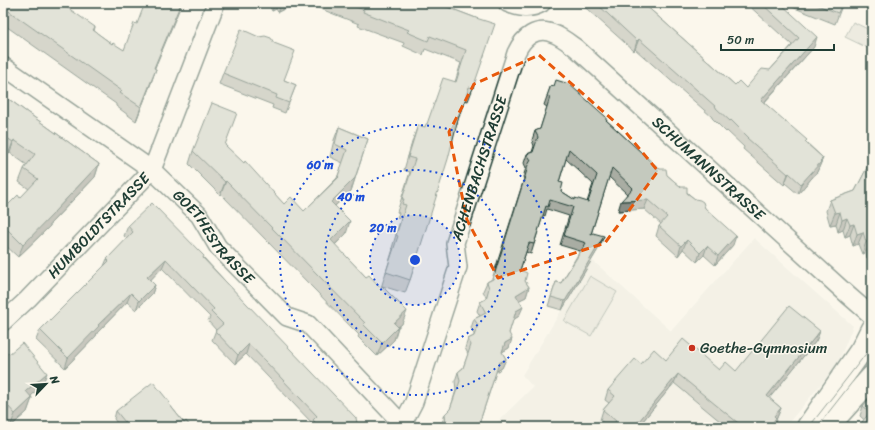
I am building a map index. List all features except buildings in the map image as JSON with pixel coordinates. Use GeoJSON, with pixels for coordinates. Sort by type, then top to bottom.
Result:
{"type":"FeatureCollection","features":[{"type":"Feature","properties":{"kind":"main road"},"geometry":{"type":"LineString","coordinates":[[808,427],[862,349],[872,329]]}},
{"type":"Feature","properties":{"kind":"main road"},"geometry":{"type":"LineString","coordinates":[[827,427],[872,377]]}},
{"type":"Feature","properties":{"kind":"street","name":"HUMBOLDTSTRASSE"},"geometry":{"type":"LineString","coordinates":[[3,322],[28,299],[152,170],[216,3]]}},
{"type":"Feature","properties":{"kind":"street"},"geometry":{"type":"LineString","coordinates":[[506,3],[522,8],[537,5]]}},
{"type":"Feature","properties":{"kind":"street","name":"SCHUMANNSTRASSE"},"geometry":{"type":"LineString","coordinates":[[539,31],[561,37],[576,48],[872,316]]}},
{"type":"Feature","properties":{"kind":"street","name":"ACHENBACHSTRASSE"},"geometry":{"type":"LineString","coordinates":[[403,426],[414,402],[458,267],[455,243],[516,53],[520,45],[528,36],[539,31]]}},
{"type":"Feature","properties":{"kind":"street","name":"GOETHESTRASSE"},"geometry":{"type":"LineString","coordinates":[[3,66],[152,170],[199,215],[218,247],[287,317],[308,324],[403,426]]}},
{"type":"Feature","properties":{"kind":"highlighted area"},"geometry":{"type":"Polygon","coordinates":[[[539,55],[623,129],[658,171],[605,243],[498,278],[467,220],[449,132],[474,84],[539,55]]]}},
{"type":"Feature","properties":{"kind":"shaded area"},"geometry":{"type":"Polygon","coordinates":[[[853,22],[872,31],[872,50],[845,37],[853,22]]]}},
{"type":"Feature","properties":{"kind":"shaded area","name":"Goethe-Gymnasium"},"geometry":{"type":"Polygon","coordinates":[[[754,238],[853,326],[837,365],[785,427],[492,427],[533,387],[522,375],[592,260],[671,331],[754,238]]]}},
{"type":"Feature","properties":{"kind":"shaded area"},"geometry":{"type":"Polygon","coordinates":[[[590,276],[617,292],[591,336],[564,321],[590,276]]]}},
{"type":"Feature","properties":{"kind":"tram line"},"geometry":{"type":"LineString","coordinates":[[809,427],[872,346]]}},
{"type":"Feature","properties":{"kind":"tram line"},"geometry":{"type":"LineString","coordinates":[[817,427],[872,357]]}},
{"type":"Feature","properties":{"kind":"place","name":"Goethe-Gymnasium"},"geometry":{"type":"Point","coordinates":[692,348]}}]}
